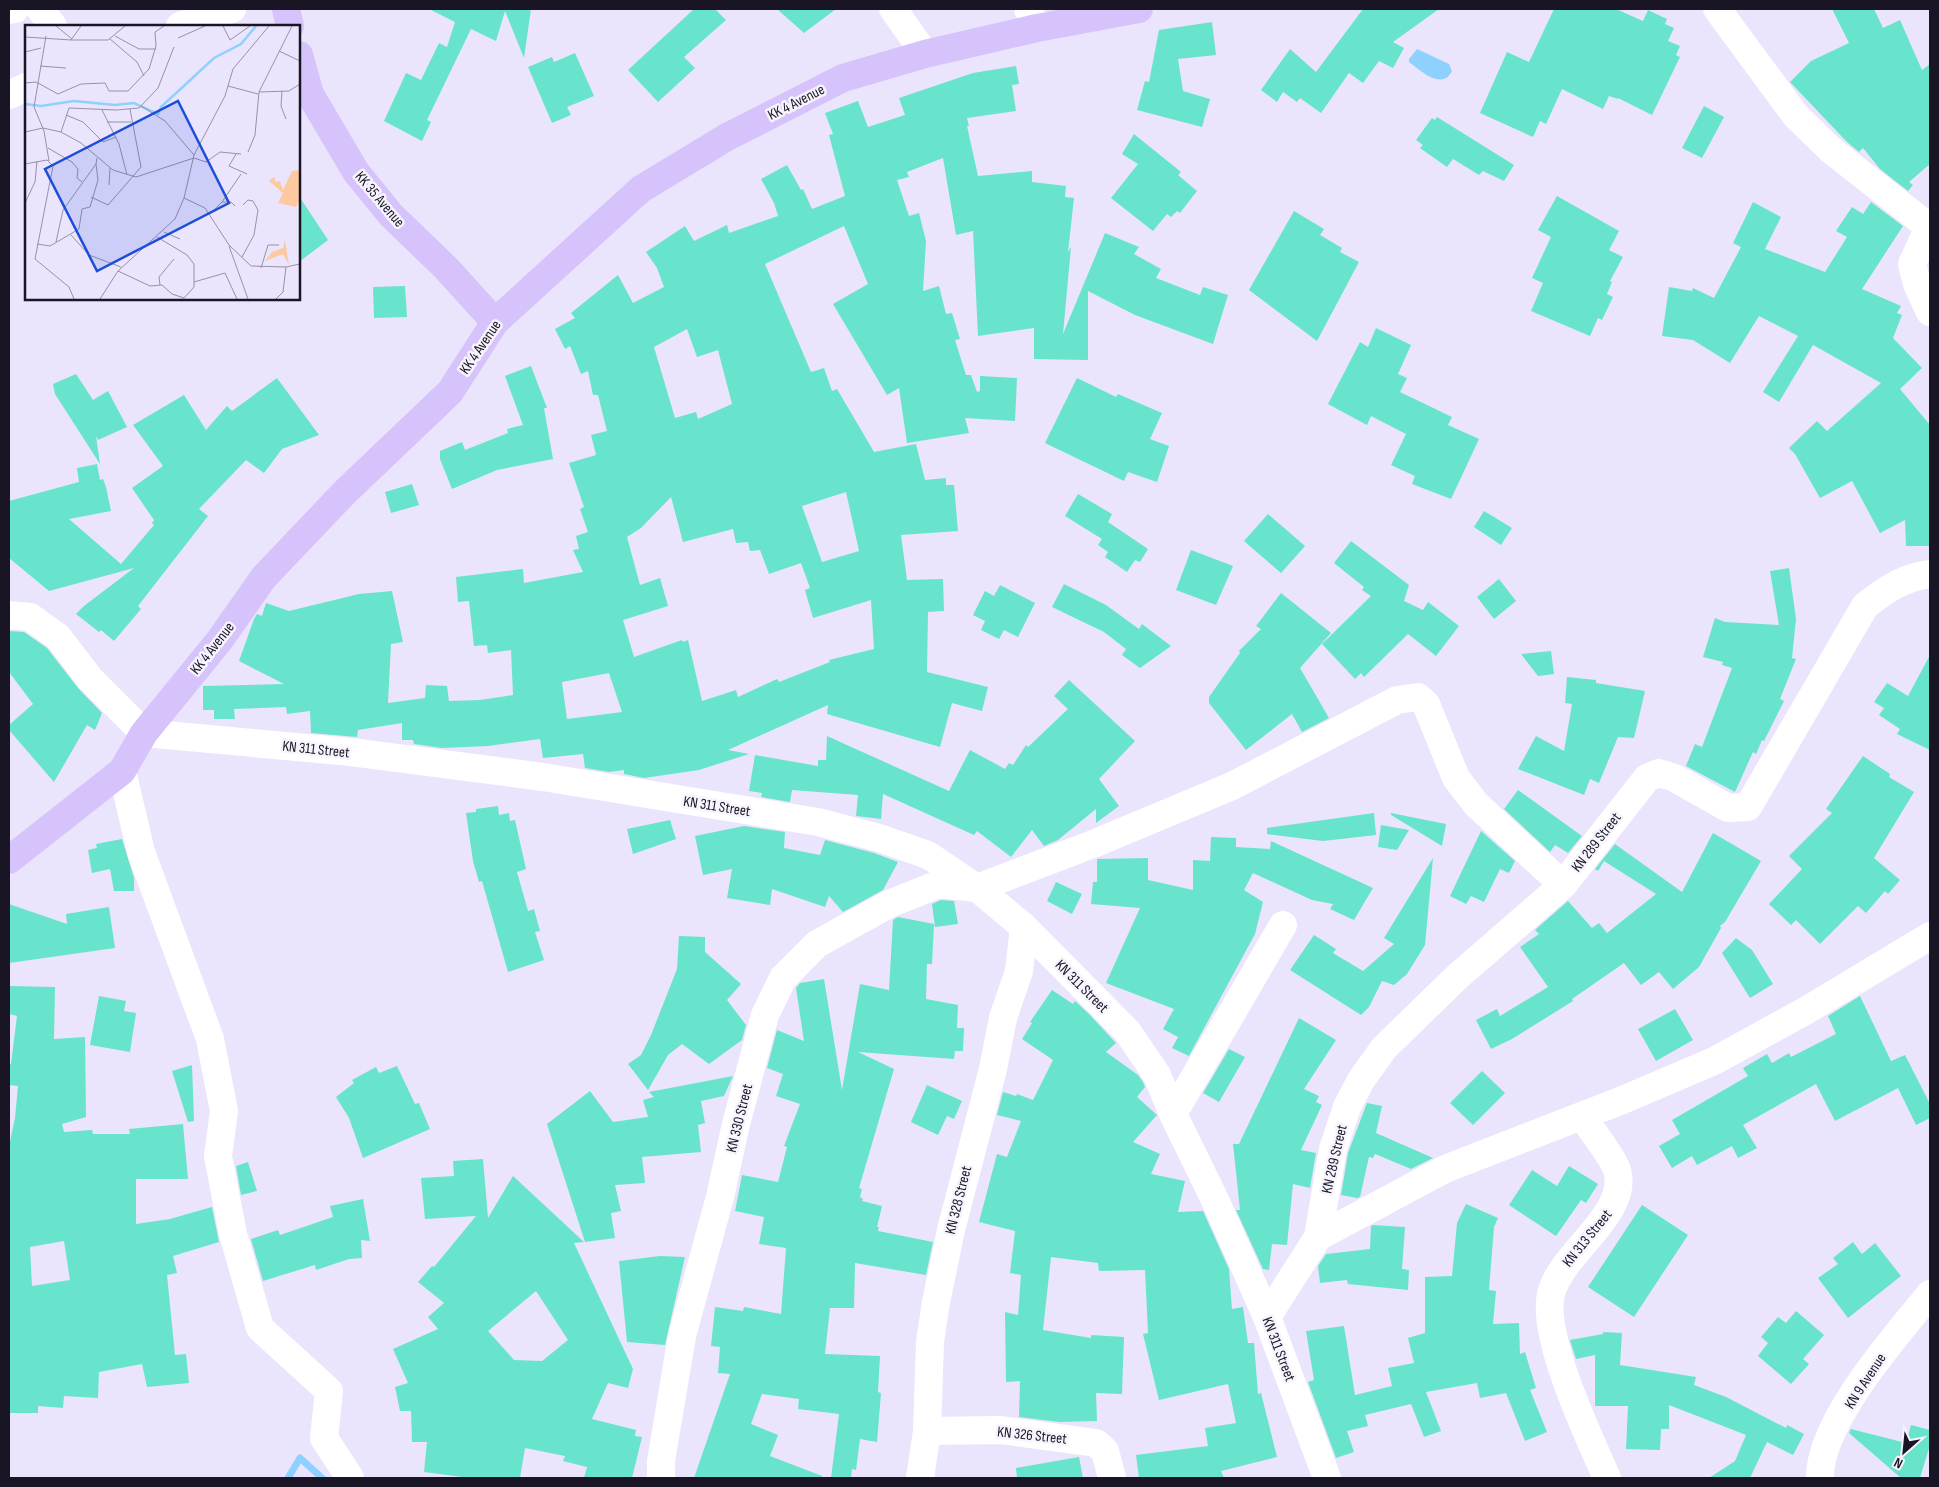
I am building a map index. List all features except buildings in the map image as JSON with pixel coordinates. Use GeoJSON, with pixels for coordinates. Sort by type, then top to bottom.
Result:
{"type":"FeatureCollection","features":[{"type":"Feature","properties":{"kind":"main road"},"geometry":{"type":"LineString","coordinates":[[286,9],[290,25]]}},
{"type":"Feature","properties":{"kind":"main road","name":"KK 4 Avenue"},"geometry":{"type":"LineString","coordinates":[[9,860],[122,771],[144,733],[219,641],[264,577],[345,492],[450,392],[495,322],[641,189],[727,137],[843,78],[1033,19],[1139,9]]}},
{"type":"Feature","properties":{"kind":"main road","name":"KK 35 Avenue"},"geometry":{"type":"LineString","coordinates":[[300,58],[310,94],[356,172],[390,215],[446,268],[495,322]]}},
{"type":"Feature","properties":{"kind":"street"},"geometry":{"type":"LineString","coordinates":[[9,10],[15,9]]}},
{"type":"Feature","properties":{"kind":"street"},"geometry":{"type":"LineString","coordinates":[[40,9],[52,25]]}},
{"type":"Feature","properties":{"kind":"street"},"geometry":{"type":"LineString","coordinates":[[183,25],[232,9]]}},
{"type":"Feature","properties":{"kind":"street"},"geometry":{"type":"LineString","coordinates":[[893,9],[925,54]]}},
{"type":"Feature","properties":{"kind":"street"},"geometry":{"type":"LineString","coordinates":[[1717,9],[1796,116],[1831,150],[1928,227],[1912,264],[1917,284],[1930,312]]}},
{"type":"Feature","properties":{"kind":"street"},"geometry":{"type":"LineString","coordinates":[[9,95],[25,87]]}},
{"type":"Feature","properties":{"kind":"street","name":"KN 289 Street"},"geometry":{"type":"LineString","coordinates":[[1318,1237],[1333,1150],[1347,1107],[1361,1080],[1384,1048],[1499,939],[1563,885],[1646,778],[1659,773],[1675,778],[1728,808],[1748,807],[1865,606],[1895,584],[1920,575],[1930,574]]}},
{"type":"Feature","properties":{"kind":"street"},"geometry":{"type":"LineString","coordinates":[[9,615],[30,617],[58,636],[90,679],[144,733]]}},
{"type":"Feature","properties":{"kind":"street"},"geometry":{"type":"LineString","coordinates":[[977,888],[1093,844],[1232,786],[1397,700],[1418,697],[1426,704],[1456,778],[1476,804],[1563,885]]}},
{"type":"Feature","properties":{"kind":"street","name":"KN 311 Street"},"geometry":{"type":"LineString","coordinates":[[144,733],[351,752],[544,777],[818,822],[879,838],[928,855],[977,888],[1024,927],[1127,1031],[1158,1075],[1173,1114],[1216,1202],[1267,1317],[1328,1478]]}},
{"type":"Feature","properties":{"kind":"street"},"geometry":{"type":"LineString","coordinates":[[122,771],[141,852],[210,1039],[224,1111],[218,1156],[233,1234],[260,1328],[329,1391],[324,1438],[350,1478]]}},
{"type":"Feature","properties":{"kind":"street","name":"KN 330 Street"},"geometry":{"type":"LineString","coordinates":[[661,1478],[661,1461],[682,1336],[720,1197],[736,1124],[765,1015],[783,978],[817,944],[889,904],[939,884],[977,888]]}},
{"type":"Feature","properties":{"kind":"street"},"geometry":{"type":"LineString","coordinates":[[1173,1114],[1283,925]]}},
{"type":"Feature","properties":{"kind":"street","name":"KN 328 Street"},"geometry":{"type":"LineString","coordinates":[[920,1478],[927,1431],[930,1342],[936,1302],[950,1230],[993,1068],[1003,1018],[1019,971],[1024,927]]}},
{"type":"Feature","properties":{"kind":"street"},"geometry":{"type":"LineString","coordinates":[[1267,1317],[1318,1237],[1445,1169],[1582,1116],[1716,1060],[1807,1010],[1930,936]]}},
{"type":"Feature","properties":{"kind":"street","name":"KN 313 Street"},"geometry":{"type":"LineString","coordinates":[[1582,1116],[1617,1170],[1618,1190],[1613,1206],[1562,1267],[1551,1294],[1549,1321],[1576,1408],[1607,1478]]}},
{"type":"Feature","properties":{"kind":"street","name":"KN 9 Avenue"},"geometry":{"type":"LineString","coordinates":[[1820,1478],[1829,1439],[1864,1376],[1930,1294]]}},
{"type":"Feature","properties":{"kind":"street","name":"KN 326 Street"},"geometry":{"type":"LineString","coordinates":[[927,1431],[1001,1430],[1096,1443],[1105,1451],[1112,1478]]}},
{"type":"Feature","properties":{"kind":"water"},"geometry":{"type":"Polygon","coordinates":[[[1417,49],[1449,64],[1452,71],[1448,77],[1437,79],[1431,77],[1409,62],[1409,59],[1417,49]]]}},
{"type":"Feature","properties":{"kind":"waterway"},"geometry":{"type":"LineString","coordinates":[[288,1478],[300,1458],[322,1478]]}}]}
